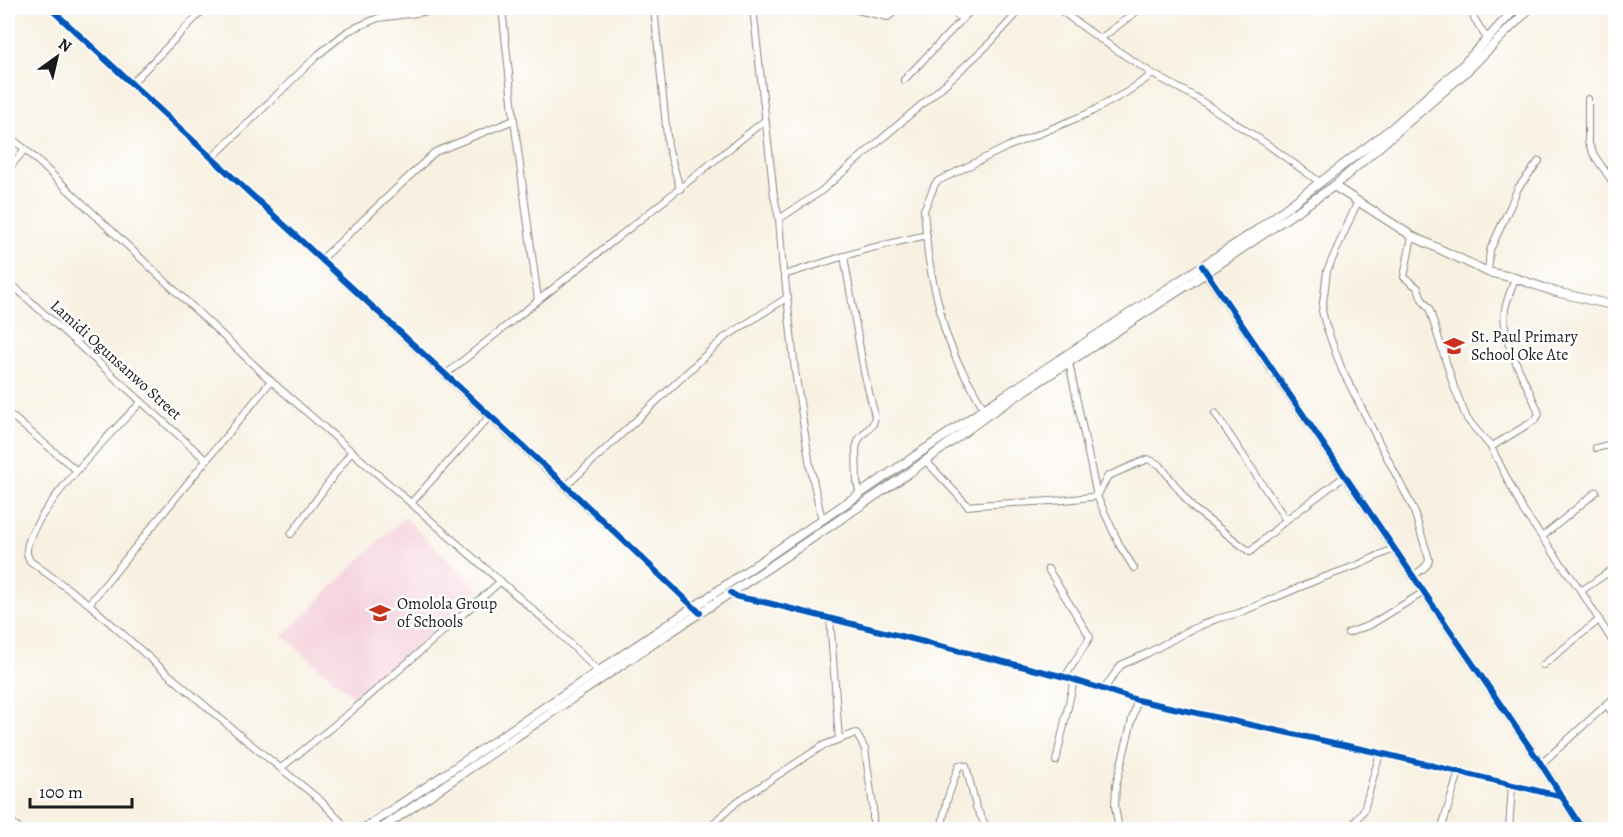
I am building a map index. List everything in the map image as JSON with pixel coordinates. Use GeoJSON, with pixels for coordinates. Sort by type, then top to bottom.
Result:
{"type":"FeatureCollection","features":[{"type":"Feature","properties":{"kind":"main road"},"geometry":{"type":"LineString","coordinates":[[362,830],[598,671],[697,610],[731,593],[926,461],[986,416],[1069,363],[1204,270],[1392,128],[1462,66],[1516,8]]}},
{"type":"Feature","properties":{"kind":"main road"},"geometry":{"type":"LineString","coordinates":[[380,830],[632,657],[822,520],[984,409],[1334,186],[1467,71],[1530,8]]}},
{"type":"Feature","properties":{"kind":"main road"},"geometry":{"type":"LineString","coordinates":[[1334,186],[1412,236],[1488,272],[1515,278],[1556,292],[1616,306]]}},
{"type":"Feature","properties":{"kind":"main road"},"geometry":{"type":"LineString","coordinates":[[1204,270],[1395,548],[1583,830]]}},
{"type":"Feature","properties":{"kind":"street"},"geometry":{"type":"LineString","coordinates":[[50,8],[697,610]]}},
{"type":"Feature","properties":{"kind":"street"},"geometry":{"type":"LineString","coordinates":[[132,83],[205,8]]}},
{"type":"Feature","properties":{"kind":"street"},"geometry":{"type":"LineString","coordinates":[[212,158],[319,54],[348,31],[378,18],[454,8]]}},
{"type":"Feature","properties":{"kind":"street"},"geometry":{"type":"LineString","coordinates":[[502,8],[538,300]]}},
{"type":"Feature","properties":{"kind":"street"},"geometry":{"type":"LineString","coordinates":[[654,8],[668,146],[680,189]]}},
{"type":"Feature","properties":{"kind":"street"},"geometry":{"type":"LineString","coordinates":[[753,8],[796,380],[810,466],[822,520]]}},
{"type":"Feature","properties":{"kind":"street"},"geometry":{"type":"LineString","coordinates":[[849,8],[888,16],[899,8]]}},
{"type":"Feature","properties":{"kind":"street"},"geometry":{"type":"LineString","coordinates":[[945,8],[963,20]]}},
{"type":"Feature","properties":{"kind":"street"},"geometry":{"type":"LineString","coordinates":[[904,80],[973,8]]}},
{"type":"Feature","properties":{"kind":"street"},"geometry":{"type":"LineString","coordinates":[[779,219],[820,192],[942,87],[990,43],[1022,8]]}},
{"type":"Feature","properties":{"kind":"street"},"geometry":{"type":"LineString","coordinates":[[1057,8],[1153,74],[1195,97],[1264,142],[1321,183]]}},
{"type":"Feature","properties":{"kind":"street"},"geometry":{"type":"LineString","coordinates":[[1100,39],[1142,8]]}},
{"type":"Feature","properties":{"kind":"street"},"geometry":{"type":"LineString","coordinates":[[1472,8],[1474,18],[1487,39]]}},
{"type":"Feature","properties":{"kind":"street"},"geometry":{"type":"LineString","coordinates":[[984,409],[957,361],[945,331],[932,278],[924,210],[932,190],[938,181],[1007,147],[1089,113],[1127,92],[1153,74]]}},
{"type":"Feature","properties":{"kind":"street"},"geometry":{"type":"LineString","coordinates":[[1588,99],[1588,142],[1616,187]]}},
{"type":"Feature","properties":{"kind":"street"},"geometry":{"type":"LineString","coordinates":[[321,260],[435,152],[514,120]]}},
{"type":"Feature","properties":{"kind":"street"},"geometry":{"type":"LineString","coordinates":[[445,375],[765,120]]}},
{"type":"Feature","properties":{"kind":"street"},"geometry":{"type":"LineString","coordinates":[[8,136],[25,149],[271,381],[501,581],[598,671]]}},
{"type":"Feature","properties":{"kind":"street"},"geometry":{"type":"LineString","coordinates":[[8,170],[25,149]]}},
{"type":"Feature","properties":{"kind":"street"},"geometry":{"type":"LineString","coordinates":[[1488,272],[1490,250],[1518,188],[1539,161]]}},
{"type":"Feature","properties":{"kind":"street"},"geometry":{"type":"LineString","coordinates":[[1358,201],[1326,272],[1322,311],[1342,370],[1413,508],[1429,563],[1413,576]]}},
{"type":"Feature","properties":{"kind":"street"},"geometry":{"type":"LineString","coordinates":[[784,275],[843,256],[927,235]]}},
{"type":"Feature","properties":{"kind":"street"},"geometry":{"type":"LineString","coordinates":[[1412,236],[1404,277],[1418,288],[1429,308],[1454,387],[1467,419],[1491,447],[1524,512],[1581,591],[1615,644]]}},
{"type":"Feature","properties":{"kind":"street"},"geometry":{"type":"LineString","coordinates":[[843,256],[864,372],[875,416],[873,424],[859,439],[856,448],[857,482],[861,495]]}},
{"type":"Feature","properties":{"kind":"street"},"geometry":{"type":"LineString","coordinates":[[1491,447],[1535,420],[1539,414],[1509,344],[1504,326],[1505,308],[1515,278]]}},
{"type":"Feature","properties":{"kind":"street","name":"Lamidi Ogunsanwo Street"},"geometry":{"type":"LineString","coordinates":[[8,280],[206,460]]}},
{"type":"Feature","properties":{"kind":"street"},"geometry":{"type":"LineString","coordinates":[[566,486],[724,338],[788,297]]}},
{"type":"Feature","properties":{"kind":"street"},"geometry":{"type":"LineString","coordinates":[[1069,363],[1097,496],[1120,546],[1134,568]]}},
{"type":"Feature","properties":{"kind":"street"},"geometry":{"type":"LineString","coordinates":[[88,604],[271,381]]}},
{"type":"Feature","properties":{"kind":"street"},"geometry":{"type":"LineString","coordinates":[[141,402],[76,470],[37,522],[28,546],[27,554],[30,561],[88,604],[320,800],[349,830]]}},
{"type":"Feature","properties":{"kind":"street"},"geometry":{"type":"LineString","coordinates":[[8,413],[76,470]]}},
{"type":"Feature","properties":{"kind":"street"},"geometry":{"type":"LineString","coordinates":[[1215,413],[1286,520]]}},
{"type":"Feature","properties":{"kind":"street"},"geometry":{"type":"LineString","coordinates":[[411,502],[490,416]]}},
{"type":"Feature","properties":{"kind":"street"},"geometry":{"type":"LineString","coordinates":[[1596,448],[1616,443]]}},
{"type":"Feature","properties":{"kind":"street"},"geometry":{"type":"LineString","coordinates":[[291,534],[352,451]]}},
{"type":"Feature","properties":{"kind":"street"},"geometry":{"type":"LineString","coordinates":[[1097,496],[1108,476],[1148,459],[1160,465],[1193,508],[1250,552],[1286,520],[1345,476]]}},
{"type":"Feature","properties":{"kind":"street"},"geometry":{"type":"LineString","coordinates":[[926,461],[968,506],[1097,496]]}},
{"type":"Feature","properties":{"kind":"street"},"geometry":{"type":"LineString","coordinates":[[1542,537],[1596,492]]}},
{"type":"Feature","properties":{"kind":"street"},"geometry":{"type":"LineString","coordinates":[[1104,688],[1121,665],[1186,632],[1216,619],[1239,613],[1395,548]]}},
{"type":"Feature","properties":{"kind":"street"},"geometry":{"type":"LineString","coordinates":[[1581,591],[1616,567]]}},
{"type":"Feature","properties":{"kind":"street"},"geometry":{"type":"LineString","coordinates":[[1048,569],[1090,637],[1065,677]]}},
{"type":"Feature","properties":{"kind":"street"},"geometry":{"type":"LineString","coordinates":[[281,768],[362,703],[501,581]]}},
{"type":"Feature","properties":{"kind":"street"},"geometry":{"type":"LineString","coordinates":[[1348,633],[1370,625],[1424,592]]}},
{"type":"Feature","properties":{"kind":"street"},"geometry":{"type":"LineString","coordinates":[[731,593],[738,597],[1065,677],[1137,700],[1380,753],[1563,797]]}},
{"type":"Feature","properties":{"kind":"street"},"geometry":{"type":"LineString","coordinates":[[830,618],[839,740]]}},
{"type":"Feature","properties":{"kind":"street"},"geometry":{"type":"LineString","coordinates":[[1543,665],[1599,620]]}},
{"type":"Feature","properties":{"kind":"street"},"geometry":{"type":"LineString","coordinates":[[1056,761],[1074,680]]}},
{"type":"Feature","properties":{"kind":"street"},"geometry":{"type":"LineString","coordinates":[[1541,764],[1616,696]]}},
{"type":"Feature","properties":{"kind":"street"},"geometry":{"type":"LineString","coordinates":[[1119,830],[1115,806],[1116,785],[1137,700]]}},
{"type":"Feature","properties":{"kind":"street"},"geometry":{"type":"LineString","coordinates":[[1606,704],[1616,718]]}},
{"type":"Feature","properties":{"kind":"street"},"geometry":{"type":"LineString","coordinates":[[706,830],[738,801],[824,746],[856,733],[865,749],[873,807],[873,830]]}},
{"type":"Feature","properties":{"kind":"street"},"geometry":{"type":"LineString","coordinates":[[1348,830],[1364,810],[1380,753]]}},
{"type":"Feature","properties":{"kind":"street"},"geometry":{"type":"LineString","coordinates":[[941,830],[947,800],[959,765],[966,766],[976,807],[988,830]]}},
{"type":"Feature","properties":{"kind":"street"},"geometry":{"type":"LineString","coordinates":[[1441,830],[1459,772]]}},
{"type":"Feature","properties":{"kind":"street"},"geometry":{"type":"LineString","coordinates":[[1509,830],[1512,785]]}},
{"type":"Feature","properties":{"kind":"street"},"geometry":{"type":"LineString","coordinates":[[8,818],[20,830]]}},
{"type":"Feature","properties":{"kind":"street"},"geometry":{"type":"LineString","coordinates":[[1267,830],[1283,828]]}},
{"type":"Feature","properties":{"kind":"shaded area","name":"Omolola Group of Schools"},"geometry":{"type":"Polygon","coordinates":[[[404,517],[480,590],[355,698],[283,636],[404,517]]]}},
{"type":"Feature","properties":{"kind":"cycle path"},"geometry":{"type":"LineString","coordinates":[[50,8],[700,613]]}},
{"type":"Feature","properties":{"kind":"cycle path"},"geometry":{"type":"LineString","coordinates":[[1202,266],[1541,764],[1583,830]]}},
{"type":"Feature","properties":{"kind":"cycle path"},"geometry":{"type":"LineString","coordinates":[[731,593],[738,597],[1065,677],[1137,700],[1380,753],[1563,797]]}},
{"type":"Feature","properties":{"kind":"place","name":"St. Paul Primary School Oke Ate"},"geometry":{"type":"Point","coordinates":[1454,346]}},
{"type":"Feature","properties":{"kind":"place","name":"Omolola Group of Schools"},"geometry":{"type":"Point","coordinates":[380,613]}}]}
